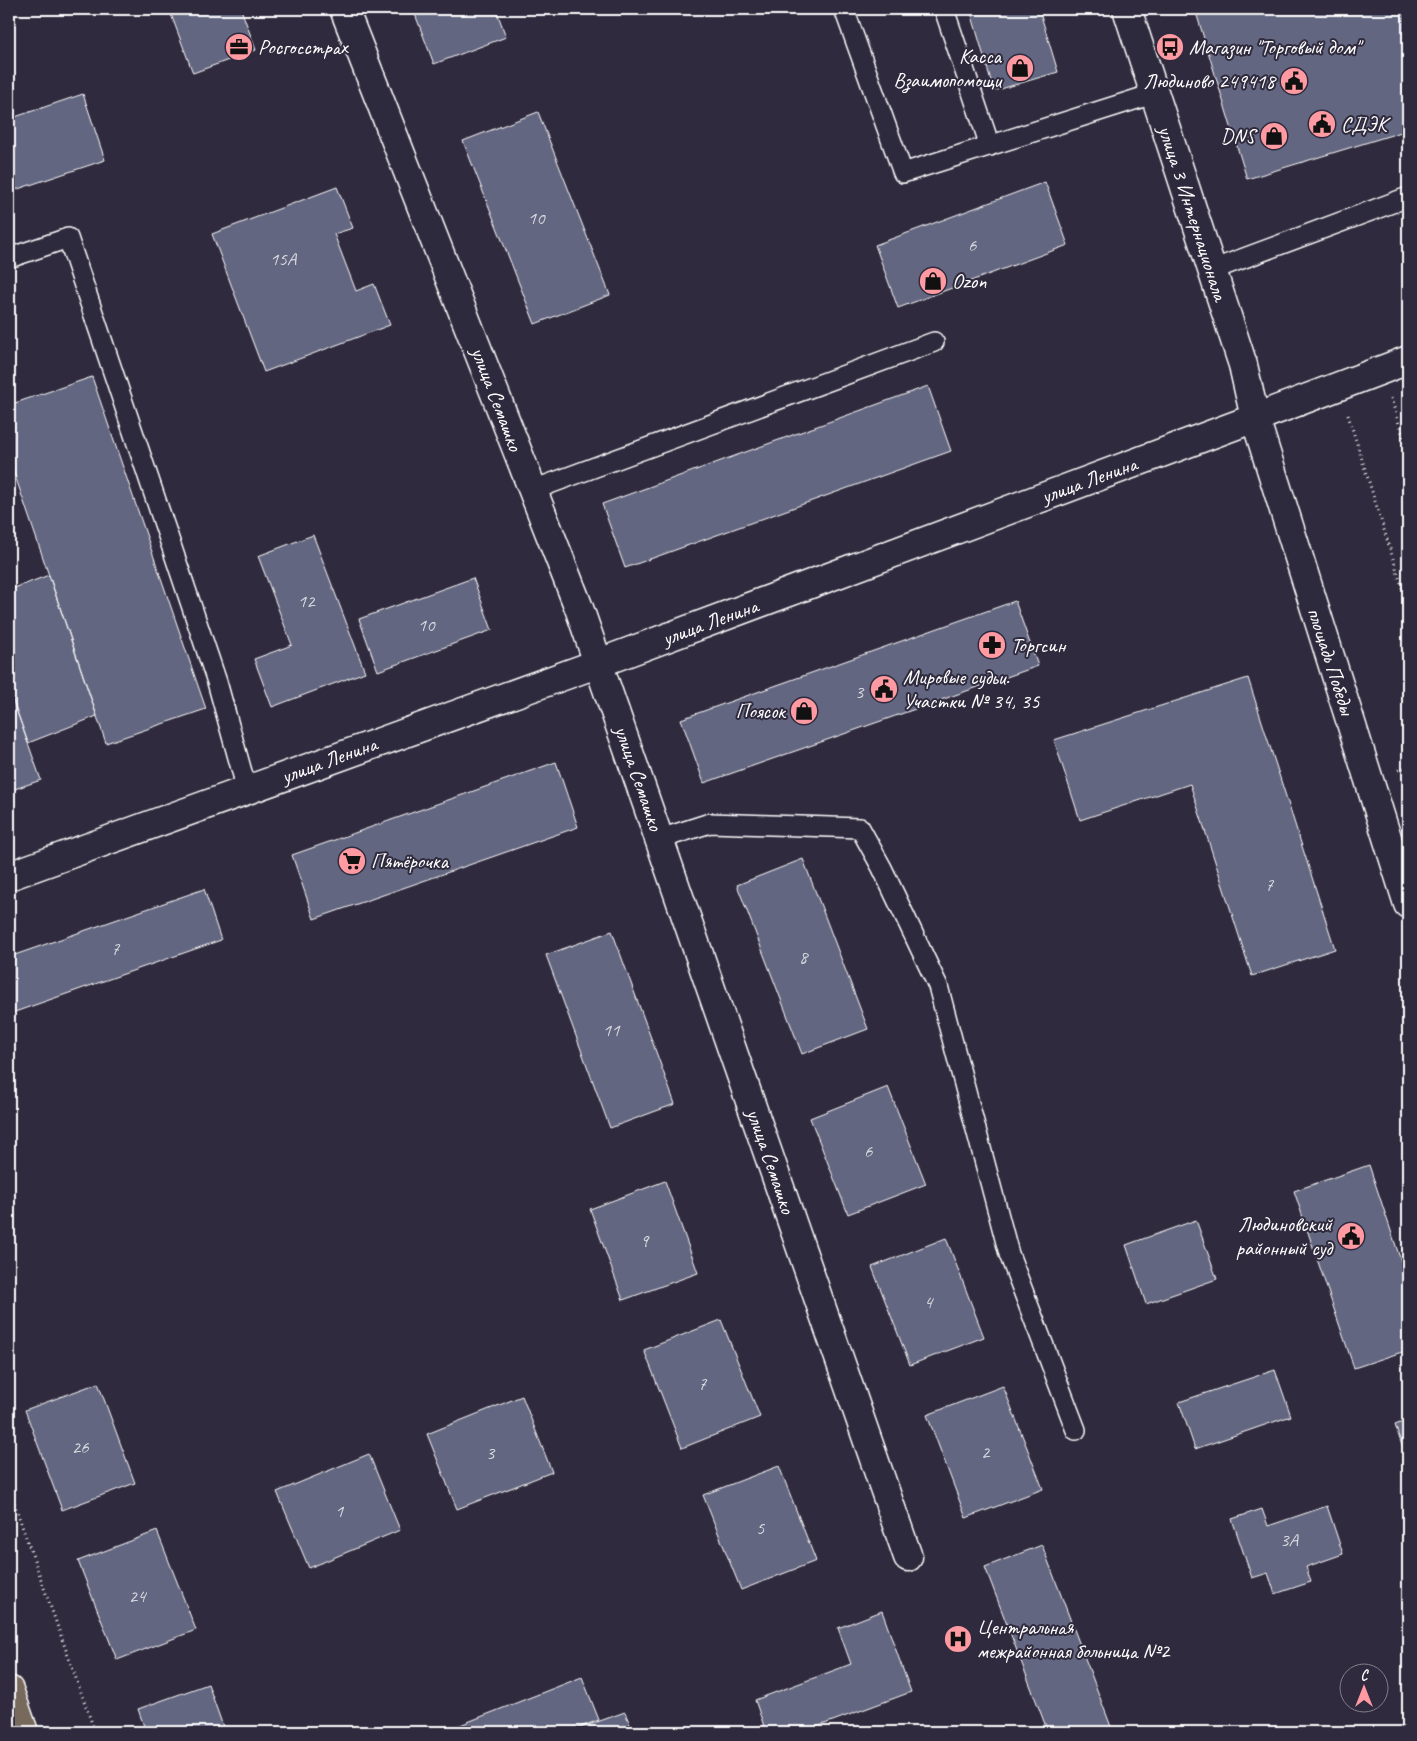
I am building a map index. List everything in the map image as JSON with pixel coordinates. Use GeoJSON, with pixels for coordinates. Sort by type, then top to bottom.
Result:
{"type":"FeatureCollection","features":[{"type":"Feature","properties":{"kind":"main road"},"geometry":{"type":"LineString","coordinates":[[9,1690],[24,1732]]}},
{"type":"Feature","properties":{"kind":"street","name":"улица Семашко"},"geometry":{"type":"LineString","coordinates":[[344,9],[599,663],[908,1557]]}},
{"type":"Feature","properties":{"kind":"street","name":"улица 3 Интернационала"},"geometry":{"type":"LineString","coordinates":[[1126,9],[1243,365],[1255,418]]}},
{"type":"Feature","properties":{"kind":"street","name":"улица Ленина"},"geometry":{"type":"LineString","coordinates":[[9,876],[599,663],[1408,360]]}},
{"type":"Feature","properties":{"kind":"street","name":"площадь Победы"},"geometry":{"type":"LineString","coordinates":[[1255,418],[1408,904]]}},
{"type":"Feature","properties":{"kind":"lane"},"geometry":{"type":"LineString","coordinates":[[844,9],[902,174],[1153,94]]}},
{"type":"Feature","properties":{"kind":"lane"},"geometry":{"type":"LineString","coordinates":[[944,9],[990,146]]}},
{"type":"Feature","properties":{"kind":"lane"},"geometry":{"type":"LineString","coordinates":[[1212,270],[1408,197]]}},
{"type":"Feature","properties":{"kind":"lane"},"geometry":{"type":"LineString","coordinates":[[9,258],[68,238],[217,682],[247,790]]}},
{"type":"Feature","properties":{"kind":"lane"},"geometry":{"type":"LineString","coordinates":[[533,490],[934,342]]}},
{"type":"Feature","properties":{"kind":"lane"},"geometry":{"type":"LineString","coordinates":[[660,839],[710,823],[860,828],[882,868],[938,986],[1009,1254],[1076,1430]]}},
{"type":"Feature","properties":{"kind":"path"},"geometry":{"type":"LineString","coordinates":[[1382,370],[1408,452]]}},
{"type":"Feature","properties":{"kind":"path"},"geometry":{"type":"LineString","coordinates":[[1340,387],[1408,606]]}},
{"type":"Feature","properties":{"kind":"path"},"geometry":{"type":"LineString","coordinates":[[9,1489],[95,1732]]}},
{"type":"Feature","properties":{"kind":"building"},"geometry":{"type":"Polygon","coordinates":[[[169,9],[241,9],[256,50],[193,73],[169,9]]]}},
{"type":"Feature","properties":{"kind":"building"},"geometry":{"type":"Polygon","coordinates":[[[413,9],[496,9],[506,37],[434,64],[413,9]]]}},
{"type":"Feature","properties":{"kind":"building"},"geometry":{"type":"Polygon","coordinates":[[[970,9],[1039,9],[1058,72],[994,91],[970,9]]]}},
{"type":"Feature","properties":{"kind":"building"},"geometry":{"type":"Polygon","coordinates":[[[1195,9],[1407,9],[1408,130],[1247,179],[1195,9]]]}},
{"type":"Feature","properties":{"kind":"building"},"geometry":{"type":"Polygon","coordinates":[[[83,94],[105,160],[9,192],[9,119],[83,94]]]}},
{"type":"Feature","properties":{"kind":"building"},"geometry":{"type":"Polygon","coordinates":[[[538,112],[610,295],[535,324],[463,141],[538,112]]]}},
{"type":"Feature","properties":{"kind":"building"},"geometry":{"type":"Polygon","coordinates":[[[1045,182],[1068,245],[898,308],[875,245],[1045,182]]]}},
{"type":"Feature","properties":{"kind":"building"},"geometry":{"type":"Polygon","coordinates":[[[337,187],[353,228],[334,234],[356,291],[374,284],[390,325],[264,372],[212,234],[337,187]]]}},
{"type":"Feature","properties":{"kind":"building"},"geometry":{"type":"Polygon","coordinates":[[[92,377],[206,709],[106,743],[9,458],[9,405],[92,377]]]}},
{"type":"Feature","properties":{"kind":"building"},"geometry":{"type":"Polygon","coordinates":[[[928,386],[951,451],[625,568],[602,504],[928,386]]]}},
{"type":"Feature","properties":{"kind":"building"},"geometry":{"type":"Polygon","coordinates":[[[313,535],[365,672],[272,707],[254,659],[292,645],[258,556],[313,535]]]}},
{"type":"Feature","properties":{"kind":"building"},"geometry":{"type":"Polygon","coordinates":[[[49,575],[97,716],[28,743],[9,689],[9,590],[49,575]]]}},
{"type":"Feature","properties":{"kind":"building"},"geometry":{"type":"Polygon","coordinates":[[[473,578],[492,630],[378,671],[359,619],[473,578]]]}},
{"type":"Feature","properties":{"kind":"building"},"geometry":{"type":"Polygon","coordinates":[[[1015,601],[1038,666],[704,783],[681,719],[1015,601]]]}},
{"type":"Feature","properties":{"kind":"building"},"geometry":{"type":"Polygon","coordinates":[[[1248,678],[1335,949],[1252,976],[1190,784],[1080,820],[1054,740],[1248,678]]]}},
{"type":"Feature","properties":{"kind":"building"},"geometry":{"type":"Polygon","coordinates":[[[9,689],[41,780],[9,791],[9,689]]]}},
{"type":"Feature","properties":{"kind":"building"},"geometry":{"type":"Polygon","coordinates":[[[556,762],[578,827],[314,919],[292,855],[556,762]]]}},
{"type":"Feature","properties":{"kind":"building"},"geometry":{"type":"Polygon","coordinates":[[[803,859],[868,1029],[802,1054],[737,885],[803,859]]]}},
{"type":"Feature","properties":{"kind":"building"},"geometry":{"type":"Polygon","coordinates":[[[204,889],[221,940],[9,1014],[9,957],[204,889]]]}},
{"type":"Feature","properties":{"kind":"building"},"geometry":{"type":"Polygon","coordinates":[[[612,931],[675,1104],[610,1128],[546,955],[612,931]]]}},
{"type":"Feature","properties":{"kind":"building"},"geometry":{"type":"Polygon","coordinates":[[[888,1087],[926,1184],[848,1214],[810,1118],[888,1087]]]}},
{"type":"Feature","properties":{"kind":"building","name":"Людиновский районный суд"},"geometry":{"type":"Polygon","coordinates":[[[1369,1165],[1408,1282],[1408,1350],[1354,1368],[1294,1191],[1369,1165]]]}},
{"type":"Feature","properties":{"kind":"building"},"geometry":{"type":"Polygon","coordinates":[[[665,1181],[698,1273],[623,1300],[590,1209],[665,1181]]]}},
{"type":"Feature","properties":{"kind":"building"},"geometry":{"type":"Polygon","coordinates":[[[1196,1220],[1217,1279],[1146,1304],[1126,1245],[1196,1220]]]}},
{"type":"Feature","properties":{"kind":"building"},"geometry":{"type":"Polygon","coordinates":[[[946,1238],[984,1337],[910,1365],[872,1267],[946,1238]]]}},
{"type":"Feature","properties":{"kind":"building"},"geometry":{"type":"Polygon","coordinates":[[[721,1320],[760,1417],[682,1448],[644,1350],[721,1320]]]}},
{"type":"Feature","properties":{"kind":"building"},"geometry":{"type":"Polygon","coordinates":[[[1275,1370],[1291,1416],[1195,1449],[1179,1402],[1275,1370]]]}},
{"type":"Feature","properties":{"kind":"building"},"geometry":{"type":"Polygon","coordinates":[[[98,1383],[135,1483],[62,1510],[25,1410],[98,1383]]]}},
{"type":"Feature","properties":{"kind":"building"},"geometry":{"type":"Polygon","coordinates":[[[1003,1386],[1043,1489],[966,1518],[927,1415],[1003,1386]]]}},
{"type":"Feature","properties":{"kind":"building"},"geometry":{"type":"Polygon","coordinates":[[[522,1396],[552,1472],[457,1509],[427,1434],[522,1396]]]}},
{"type":"Feature","properties":{"kind":"building"},"geometry":{"type":"Polygon","coordinates":[[[1408,1420],[1408,1463],[1395,1425],[1408,1420]]]}},
{"type":"Feature","properties":{"kind":"building"},"geometry":{"type":"Polygon","coordinates":[[[369,1454],[400,1530],[309,1568],[277,1492],[369,1454]]]}},
{"type":"Feature","properties":{"kind":"building"},"geometry":{"type":"Polygon","coordinates":[[[779,1466],[816,1561],[741,1590],[703,1495],[779,1466]]]}},
{"type":"Feature","properties":{"kind":"building"},"geometry":{"type":"Polygon","coordinates":[[[1327,1506],[1343,1554],[1306,1567],[1311,1582],[1275,1594],[1268,1573],[1252,1578],[1232,1519],[1262,1509],[1268,1526],[1327,1506]]]}},
{"type":"Feature","properties":{"kind":"building"},"geometry":{"type":"Polygon","coordinates":[[[157,1531],[196,1630],[117,1660],[78,1561],[157,1531]]]}},
{"type":"Feature","properties":{"kind":"building"},"geometry":{"type":"Polygon","coordinates":[[[1042,1545],[1113,1732],[1048,1732],[985,1567],[1042,1545]]]}},
{"type":"Feature","properties":{"kind":"building"},"geometry":{"type":"Polygon","coordinates":[[[882,1611],[911,1692],[803,1732],[766,1732],[755,1700],[851,1664],[838,1628],[882,1611]]]}},
{"type":"Feature","properties":{"kind":"building"},"geometry":{"type":"Polygon","coordinates":[[[582,1677],[599,1720],[567,1732],[452,1732],[450,1729],[582,1677]]]}},
{"type":"Feature","properties":{"kind":"building"},"geometry":{"type":"Polygon","coordinates":[[[208,1684],[225,1732],[146,1732],[138,1709],[208,1684]]]}},
{"type":"Feature","properties":{"kind":"building"},"geometry":{"type":"Polygon","coordinates":[[[625,1712],[633,1732],[569,1732],[625,1712]]]}},
{"type":"Feature","properties":{"kind":"place","name":"Росгосстрах"},"geometry":{"type":"Point","coordinates":[239,47]}},
{"type":"Feature","properties":{"kind":"place","name":"Магазин \"Торговый дом\""},"geometry":{"type":"Point","coordinates":[1170,47]}},
{"type":"Feature","properties":{"kind":"place","name":"Касса Взаимопомощи"},"geometry":{"type":"Point","coordinates":[1020,68]}},
{"type":"Feature","properties":{"kind":"place","name":"Людиново 249418"},"geometry":{"type":"Point","coordinates":[1294,81]}},
{"type":"Feature","properties":{"kind":"place","name":"СДЭК"},"geometry":{"type":"Point","coordinates":[1322,124]}},
{"type":"Feature","properties":{"kind":"place","name":"DNS"},"geometry":{"type":"Point","coordinates":[1274,136]}},
{"type":"Feature","properties":{"kind":"place","name":"Ozon"},"geometry":{"type":"Point","coordinates":[933,281]}},
{"type":"Feature","properties":{"kind":"place","name":"Торгсин"},"geometry":{"type":"Point","coordinates":[992,645]}},
{"type":"Feature","properties":{"kind":"place","name":"Мировые судьи. Участки № 34, 35"},"geometry":{"type":"Point","coordinates":[884,689]}},
{"type":"Feature","properties":{"kind":"place","name":"Поясок"},"geometry":{"type":"Point","coordinates":[804,711]}},
{"type":"Feature","properties":{"kind":"place","name":"Пятёрочка"},"geometry":{"type":"Point","coordinates":[352,861]}},
{"type":"Feature","properties":{"kind":"place","name":"Людиновский районный суд"},"geometry":{"type":"Point","coordinates":[1351,1236]}},
{"type":"Feature","properties":{"kind":"place","name":"Центральная межрайонная больница №2"},"geometry":{"type":"Point","coordinates":[958,1639]}}]}
